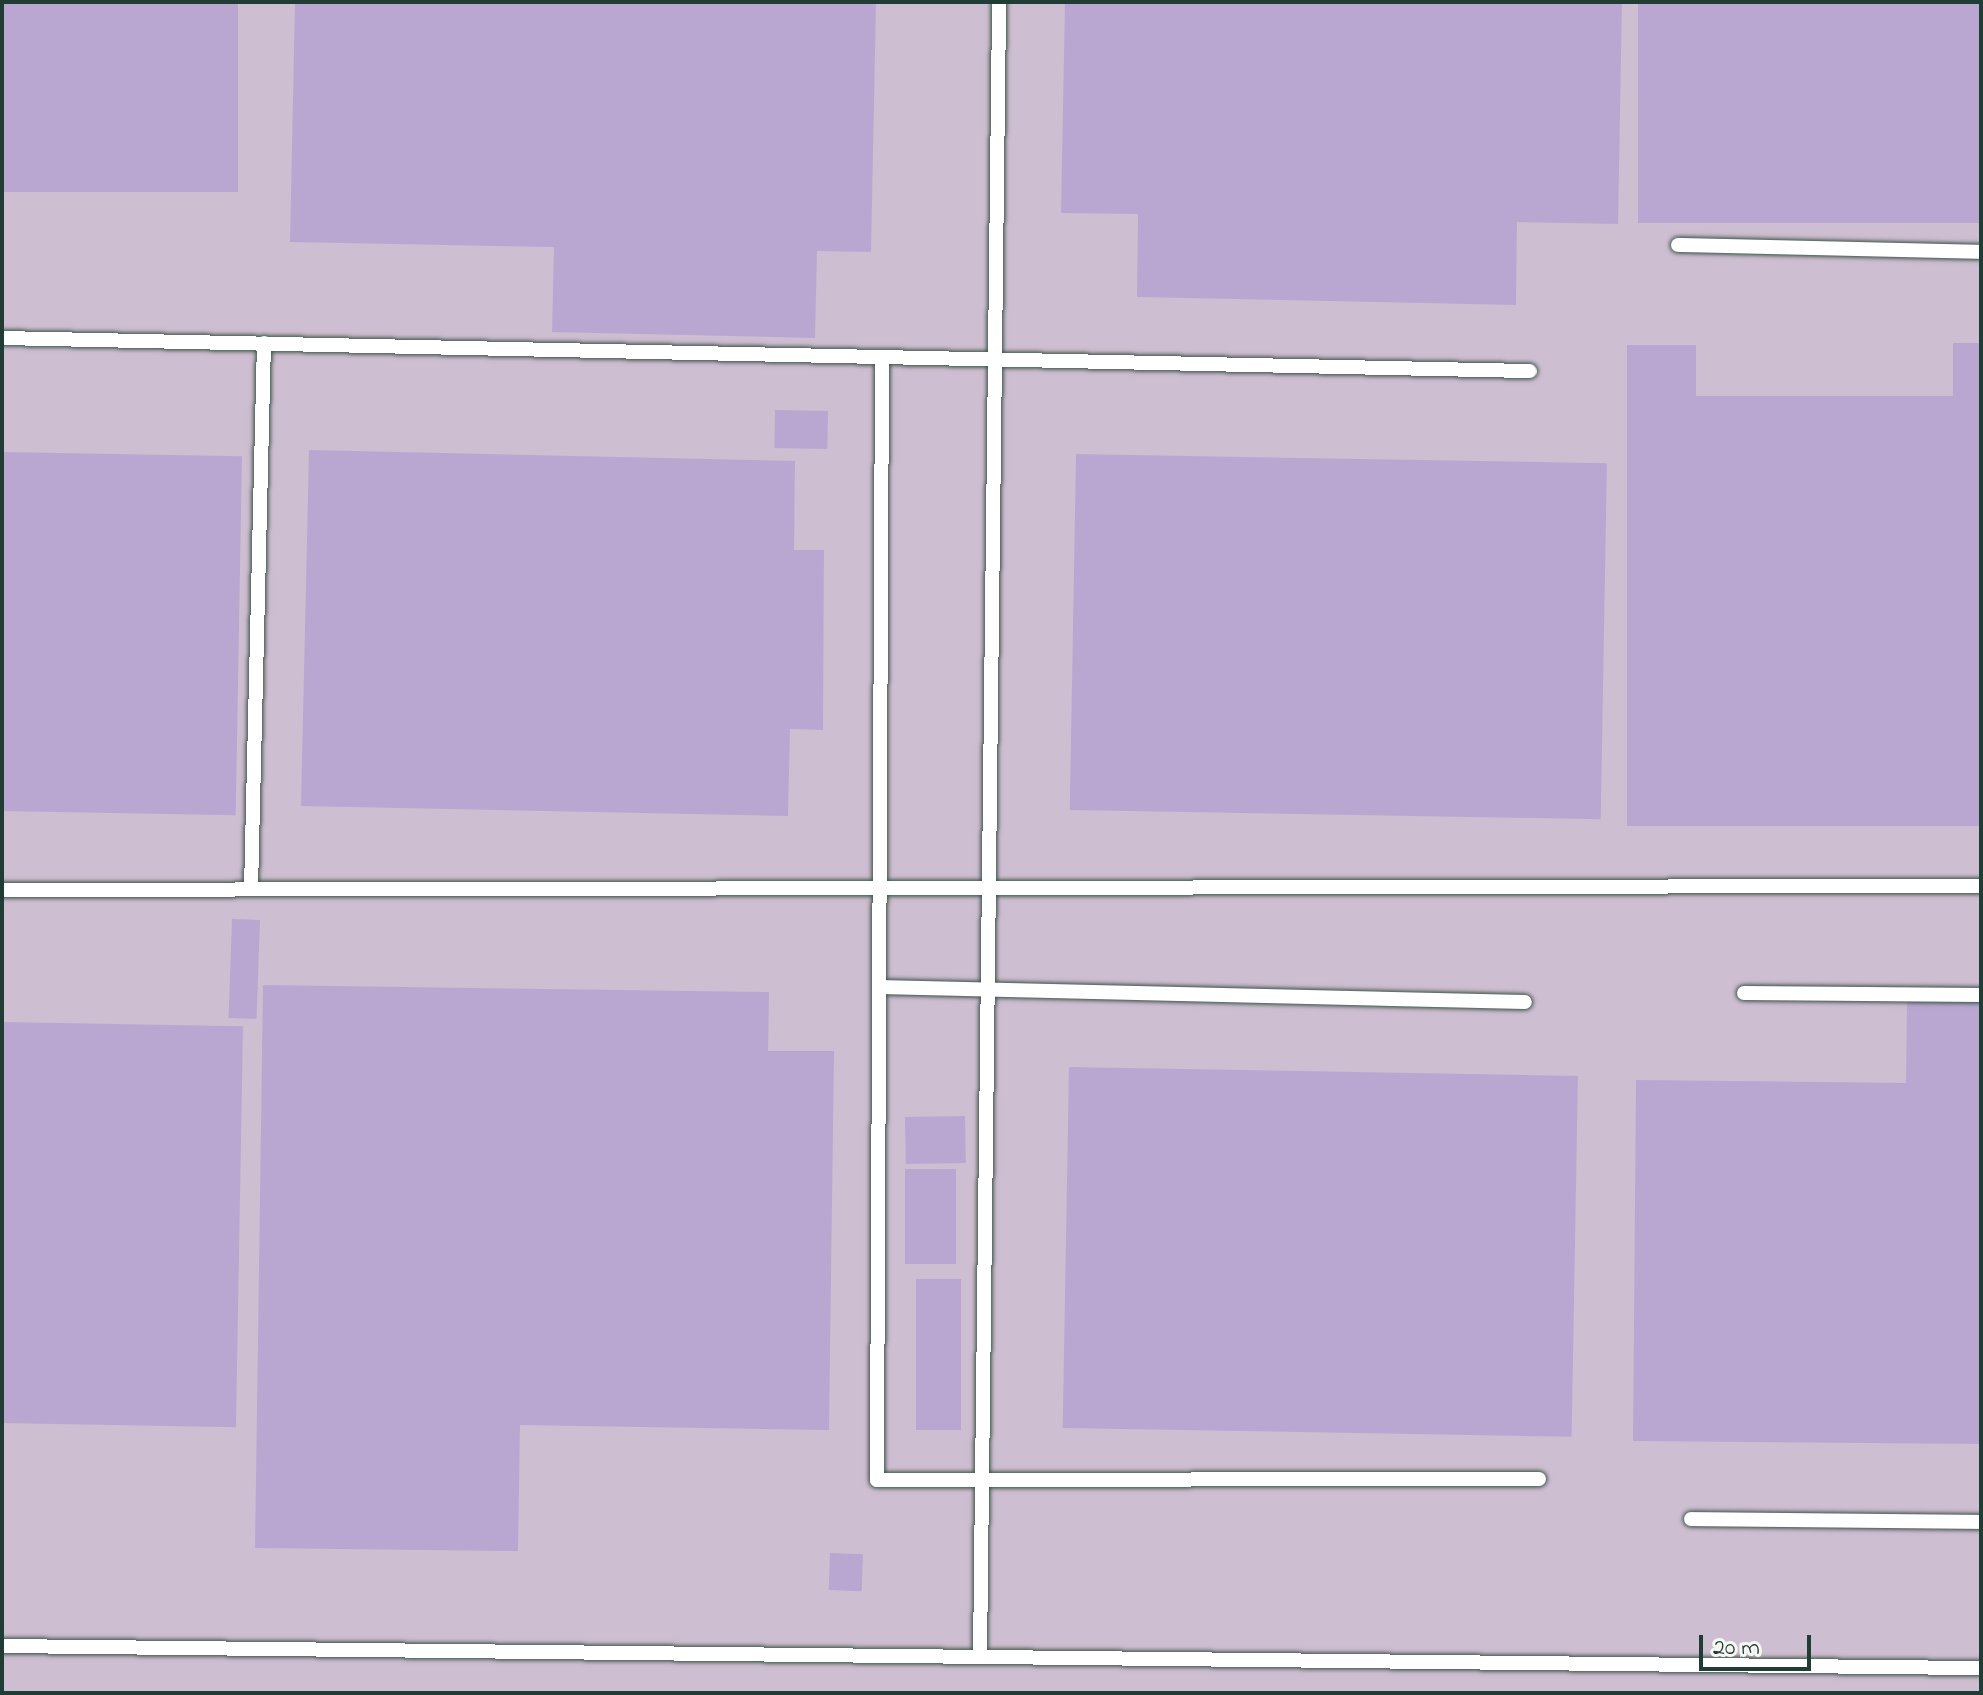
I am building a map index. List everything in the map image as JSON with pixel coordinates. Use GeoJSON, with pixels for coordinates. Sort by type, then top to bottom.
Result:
{"type":"FeatureCollection","features":[{"type":"Feature","properties":{"kind":"lane"},"geometry":{"type":"LineString","coordinates":[[980,1657],[999,2]]}},
{"type":"Feature","properties":{"kind":"lane"},"geometry":{"type":"LineString","coordinates":[[1678,245],[1981,252]]}},
{"type":"Feature","properties":{"kind":"lane"},"geometry":{"type":"LineString","coordinates":[[2,338],[1530,371]]}},
{"type":"Feature","properties":{"kind":"lane"},"geometry":{"type":"LineString","coordinates":[[251,889],[264,343]]}},
{"type":"Feature","properties":{"kind":"lane"},"geometry":{"type":"LineString","coordinates":[[882,357],[877,1480],[1539,1479]]}},
{"type":"Feature","properties":{"kind":"lane"},"geometry":{"type":"LineString","coordinates":[[2,890],[1981,886]]}},
{"type":"Feature","properties":{"kind":"lane"},"geometry":{"type":"LineString","coordinates":[[879,987],[1525,1002]]}},
{"type":"Feature","properties":{"kind":"lane"},"geometry":{"type":"LineString","coordinates":[[1744,993],[1981,995]]}},
{"type":"Feature","properties":{"kind":"lane"},"geometry":{"type":"LineString","coordinates":[[1691,1519],[1981,1522]]}},
{"type":"Feature","properties":{"kind":"lane"},"geometry":{"type":"LineString","coordinates":[[2,1646],[1981,1668]]}},
{"type":"Feature","properties":{"kind":"shaded area"},"geometry":{"type":"Polygon","coordinates":[[[2,2],[1981,2],[1981,1693],[2,1693],[2,2]]]}},
{"type":"Feature","properties":{"kind":"building"},"geometry":{"type":"Polygon","coordinates":[[[2,2],[238,2],[238,192],[2,192],[2,2]]]}},
{"type":"Feature","properties":{"kind":"building"},"geometry":{"type":"Polygon","coordinates":[[[295,2],[876,2],[871,252],[817,251],[815,338],[552,332],[554,247],[290,242],[295,2]]]}},
{"type":"Feature","properties":{"kind":"building"},"geometry":{"type":"Polygon","coordinates":[[[1065,2],[1622,2],[1618,224],[1517,222],[1516,305],[1137,297],[1138,214],[1061,213],[1065,2]]]}},
{"type":"Feature","properties":{"kind":"building"},"geometry":{"type":"Polygon","coordinates":[[[1638,2],[1981,2],[1981,223],[1638,223],[1638,2]]]}},
{"type":"Feature","properties":{"kind":"building"},"geometry":{"type":"Polygon","coordinates":[[[1953,343],[1981,343],[1981,826],[1627,826],[1627,345],[1696,345],[1696,396],[1953,396],[1953,343]]]}},
{"type":"Feature","properties":{"kind":"building"},"geometry":{"type":"Polygon","coordinates":[[[775,410],[828,411],[827,449],[774,448],[775,410]]]}},
{"type":"Feature","properties":{"kind":"building"},"geometry":{"type":"Polygon","coordinates":[[[309,450],[795,461],[794,550],[824,550],[823,730],[790,729],[788,816],[301,806],[309,450]]]}},
{"type":"Feature","properties":{"kind":"building"},"geometry":{"type":"Polygon","coordinates":[[[2,452],[242,456],[236,815],[2,811],[2,452]]]}},
{"type":"Feature","properties":{"kind":"building"},"geometry":{"type":"Polygon","coordinates":[[[1076,454],[1607,463],[1601,819],[1070,810],[1076,454]]]}},
{"type":"Feature","properties":{"kind":"building"},"geometry":{"type":"Polygon","coordinates":[[[232,919],[260,920],[257,1019],[229,1018],[232,919]]]}},
{"type":"Feature","properties":{"kind":"building"},"geometry":{"type":"Polygon","coordinates":[[[263,985],[769,992],[768,1051],[834,1051],[829,1430],[520,1425],[518,1551],[255,1548],[263,985]]]}},
{"type":"Feature","properties":{"kind":"building"},"geometry":{"type":"Polygon","coordinates":[[[1907,1000],[1981,1001],[1981,1444],[1633,1441],[1636,1080],[1906,1083],[1907,1000]]]}},
{"type":"Feature","properties":{"kind":"building"},"geometry":{"type":"Polygon","coordinates":[[[2,1022],[243,1026],[236,1427],[2,1423],[2,1022]]]}},
{"type":"Feature","properties":{"kind":"building"},"geometry":{"type":"Polygon","coordinates":[[[1069,1067],[1578,1076],[1572,1437],[1063,1428],[1069,1067]]]}},
{"type":"Feature","properties":{"kind":"building"},"geometry":{"type":"Polygon","coordinates":[[[965,1116],[966,1163],[906,1164],[905,1117],[965,1116]]]}},
{"type":"Feature","properties":{"kind":"building"},"geometry":{"type":"Polygon","coordinates":[[[905,1169],[956,1169],[956,1264],[905,1264],[905,1169]]]}},
{"type":"Feature","properties":{"kind":"building"},"geometry":{"type":"Polygon","coordinates":[[[916,1279],[961,1279],[961,1430],[916,1430],[916,1279]]]}},
{"type":"Feature","properties":{"kind":"building"},"geometry":{"type":"Polygon","coordinates":[[[830,1553],[863,1554],[862,1591],[829,1590],[830,1553]]]}}]}
